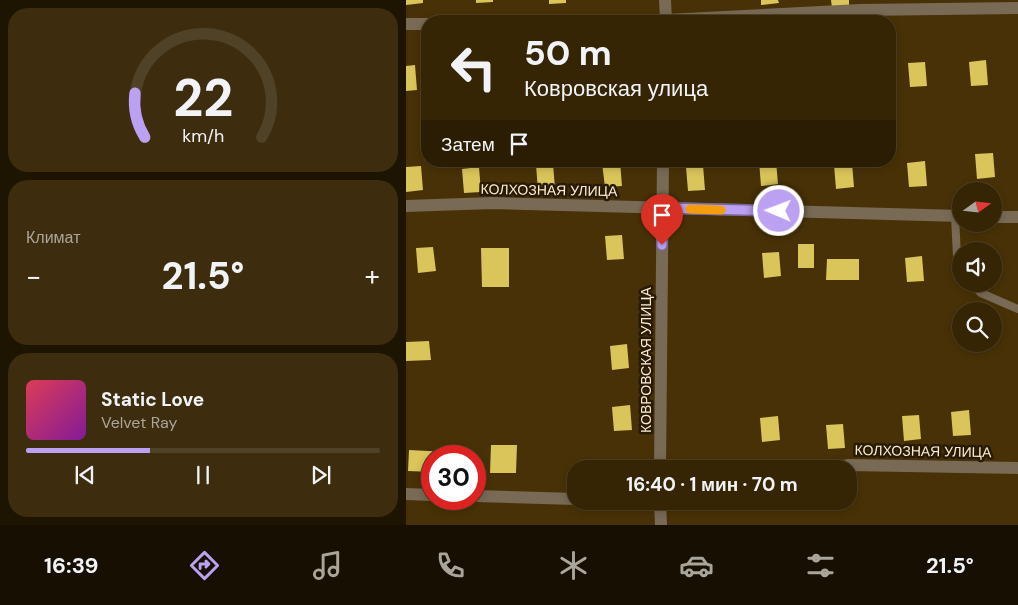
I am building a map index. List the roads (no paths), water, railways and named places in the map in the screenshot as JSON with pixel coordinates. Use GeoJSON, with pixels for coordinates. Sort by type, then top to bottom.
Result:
{"type":"FeatureCollection","features":[{"type":"Feature","properties":{"kind":"street"},"geometry":{"type":"LineString","coordinates":[[665,0],[666,15]]}},
{"type":"Feature","properties":{"kind":"street"},"geometry":{"type":"LineString","coordinates":[[772,15],[860,10],[1018,8]]}},
{"type":"Feature","properties":{"kind":"street"},"geometry":{"type":"LineString","coordinates":[[406,24],[421,24]]}},
{"type":"Feature","properties":{"kind":"street","name":"КОВРОВСКАЯ УЛИЦА"},"geometry":{"type":"LineString","coordinates":[[660,460],[663,167]]}},
{"type":"Feature","properties":{"kind":"street","name":"КОЛХОЗНАЯ УЛИЦА"},"geometry":{"type":"LineString","coordinates":[[406,206],[493,203],[952,216]]}},
{"type":"Feature","properties":{"kind":"street"},"geometry":{"type":"LineString","coordinates":[[1002,217],[1018,217]]}},
{"type":"Feature","properties":{"kind":"street","name":"КОЛХОЗНАЯ УЛИЦА"},"geometry":{"type":"LineString","coordinates":[[857,465],[1018,468]]}},
{"type":"Feature","properties":{"kind":"street"},"geometry":{"type":"LineString","coordinates":[[406,494],[421,495]]}},
{"type":"Feature","properties":{"kind":"street"},"geometry":{"type":"LineString","coordinates":[[486,496],[567,499]]}},
{"type":"Feature","properties":{"kind":"street"},"geometry":{"type":"LineString","coordinates":[[660,510],[661,525]]}},
{"type":"Feature","properties":{"kind":"lane"},"geometry":{"type":"LineString","coordinates":[[980,292],[1018,309]]}}]}
